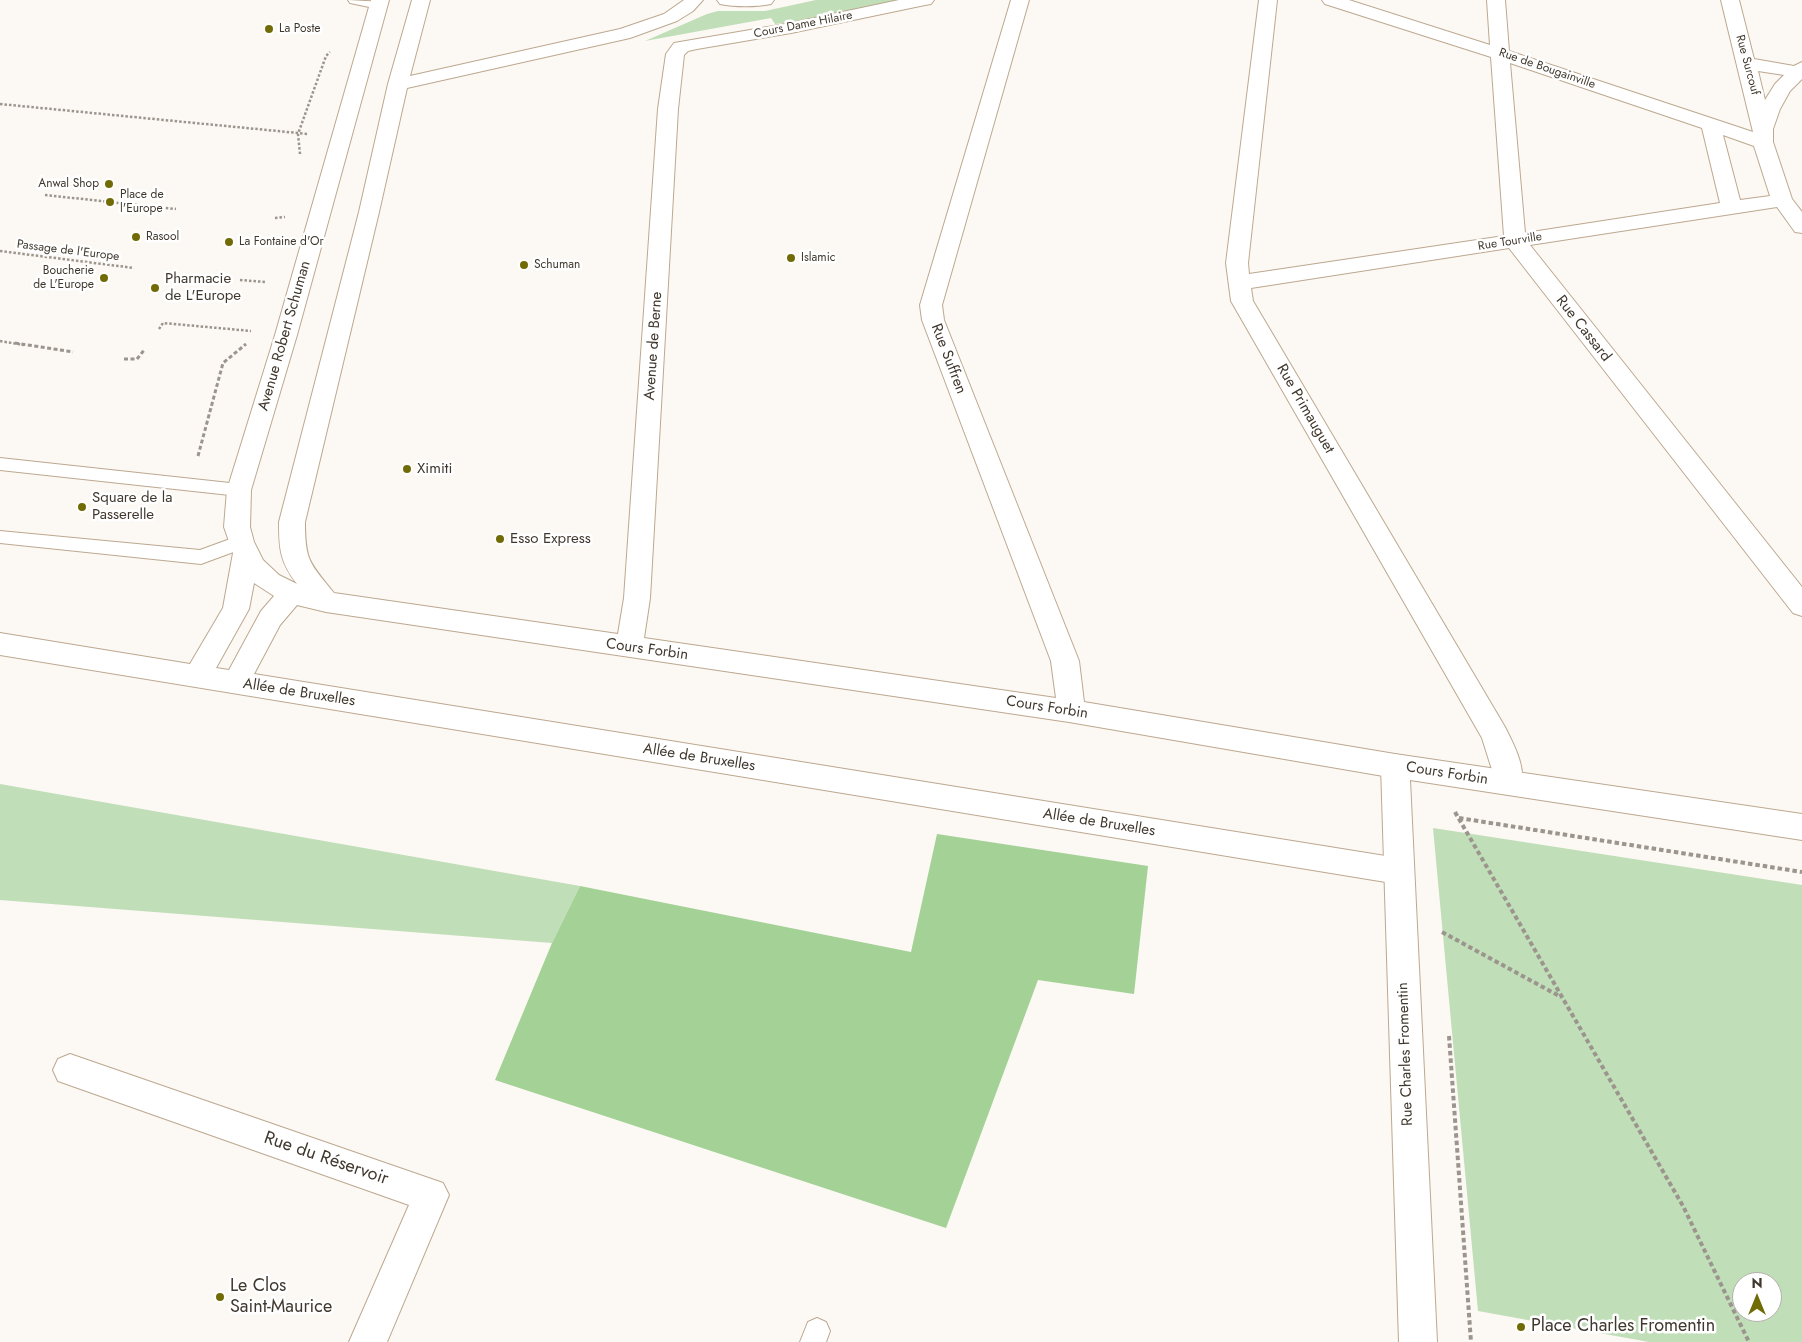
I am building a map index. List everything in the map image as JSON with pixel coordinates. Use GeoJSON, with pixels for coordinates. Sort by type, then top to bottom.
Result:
{"type":"FeatureCollection","features":[{"type":"Feature","properties":{"kind":"street"},"geometry":{"type":"LineString","coordinates":[[326,602],[296,564],[292,546],[292,522],[368,219],[398,84],[421,0]]}},
{"type":"Feature","properties":{"kind":"street"},"geometry":{"type":"LineString","coordinates":[[398,84],[624,34],[660,24],[686,9],[694,0]]}},
{"type":"Feature","properties":{"kind":"street"},"geometry":{"type":"LineString","coordinates":[[726,0],[765,0]]}},
{"type":"Feature","properties":{"kind":"street","name":"Cours Dame Hilaire"},"geometry":{"type":"LineString","coordinates":[[681,48],[791,28],[925,0]]}},
{"type":"Feature","properties":{"kind":"street","name":"Rue Suffren"},"geometry":{"type":"LineString","coordinates":[[1020,0],[931,305],[933,320],[1065,661],[1070,696],[1069,711]]}},
{"type":"Feature","properties":{"kind":"street","name":"Rue Primauguet"},"geometry":{"type":"LineString","coordinates":[[1268,0],[1237,263],[1238,284],[1242,301],[1495,736],[1508,770],[1509,784]]}},
{"type":"Feature","properties":{"kind":"street","name":"Rue de Bougainville"},"geometry":{"type":"LineString","coordinates":[[1331,0],[1501,54],[1711,125],[1763,136]]}},
{"type":"Feature","properties":{"kind":"street"},"geometry":{"type":"LineString","coordinates":[[1496,0],[1515,241]]}},
{"type":"Feature","properties":{"kind":"street","name":"Rue Surcouf"},"geometry":{"type":"LineString","coordinates":[[1730,0],[1763,136],[1782,200],[1802,227]]}},
{"type":"Feature","properties":{"kind":"street","name":"Avenue Robert Schuman"},"geometry":{"type":"LineString","coordinates":[[243,548],[237,526],[239,490],[286,335],[341,135],[380,3]]}},
{"type":"Feature","properties":{"kind":"street","name":"Avenue de Berne"},"geometry":{"type":"LineString","coordinates":[[629,647],[637,598],[668,110],[675,54],[681,48]]}},
{"type":"Feature","properties":{"kind":"street"},"geometry":{"type":"LineString","coordinates":[[1746,62],[1800,70]]}},
{"type":"Feature","properties":{"kind":"street"},"geometry":{"type":"LineString","coordinates":[[1763,136],[1770,109],[1782,88],[1800,70]]}},
{"type":"Feature","properties":{"kind":"street"},"geometry":{"type":"LineString","coordinates":[[1711,125],[1731,207]]}},
{"type":"Feature","properties":{"kind":"street","name":"Rue Tourville"},"geometry":{"type":"LineString","coordinates":[[1238,284],[1782,200]]}},
{"type":"Feature","properties":{"kind":"street","name":"Rue Cassard"},"geometry":{"type":"LineString","coordinates":[[1515,241],[1802,606]]}},
{"type":"Feature","properties":{"kind":"street"},"geometry":{"type":"LineString","coordinates":[[236,682],[270,618],[292,593],[270,582],[253,566],[243,548]]}},
{"type":"Feature","properties":{"kind":"street"},"geometry":{"type":"LineString","coordinates":[[196,676],[236,609],[243,548]]}},
{"type":"Feature","properties":{"kind":"street","name":"Cours Forbin"},"geometry":{"type":"LineString","coordinates":[[292,593],[326,602],[1069,711],[1395,766],[1802,828]]}},
{"type":"Feature","properties":{"kind":"street","name":"Allée de Bruxelles"},"geometry":{"type":"LineString","coordinates":[[0,644],[1398,871]]}},
{"type":"Feature","properties":{"kind":"street","name":"Rue Charles Fromentin"},"geometry":{"type":"LineString","coordinates":[[1395,766],[1418,1342]]}},
{"type":"Feature","properties":{"kind":"street","name":"Rue du Réservoir"},"geometry":{"type":"LineString","coordinates":[[70,1070],[431,1195],[368,1342]]}},
{"type":"Feature","properties":{"kind":"lane"},"geometry":{"type":"LineString","coordinates":[[354,0],[380,3]]}},
{"type":"Feature","properties":{"kind":"lane"},"geometry":{"type":"LineString","coordinates":[[0,464],[239,490]]}},
{"type":"Feature","properties":{"kind":"lane"},"geometry":{"type":"LineString","coordinates":[[0,537],[201,557],[243,548]]}},
{"type":"Feature","properties":{"kind":"path"},"geometry":{"type":"LineString","coordinates":[[0,104],[280,130],[298,134],[341,135]]}},
{"type":"Feature","properties":{"kind":"path"},"geometry":{"type":"LineString","coordinates":[[45,194],[176,209]]}},
{"type":"Feature","properties":{"kind":"path","name":"Passage de l'Europe"},"geometry":{"type":"LineString","coordinates":[[0,252],[134,268]]}},
{"type":"Feature","properties":{"kind":"path"},"geometry":{"type":"LineString","coordinates":[[159,329],[163,322],[286,335]]}},
{"type":"Feature","properties":{"kind":"path"},"geometry":{"type":"LineString","coordinates":[[0,341],[74,352]]}},
{"type":"Feature","properties":{"kind":"path"},"geometry":{"type":"LineString","coordinates":[[124,359],[137,359],[145,349]]}},
{"type":"Feature","properties":{"kind":"path"},"geometry":{"type":"LineString","coordinates":[[1430,771],[1683,1206],[1748,1336],[1749,1342]]}},
{"type":"Feature","properties":{"kind":"path"},"geometry":{"type":"LineString","coordinates":[[1459,818],[1802,872]]}},
{"type":"Feature","properties":{"kind":"path"},"geometry":{"type":"LineString","coordinates":[[1400,919],[1441,932],[1562,998]]}},
{"type":"Feature","properties":{"kind":"path"},"geometry":{"type":"LineString","coordinates":[[1441,923],[1442,942]]}},
{"type":"Feature","properties":{"kind":"path"},"geometry":{"type":"LineString","coordinates":[[1448,1030],[1471,1342]]}},
{"type":"Feature","properties":{"kind":"green space"},"geometry":{"type":"Polygon","coordinates":[[[816,0],[903,0],[807,20],[775,24],[771,18],[645,41],[718,11],[765,11],[816,0]]]}},
{"type":"Feature","properties":{"kind":"green space"},"geometry":{"type":"Polygon","coordinates":[[[0,784],[580,886],[552,943],[0,900],[0,784]]]}},
{"type":"Feature","properties":{"kind":"green space"},"geometry":{"type":"Polygon","coordinates":[[[1433,828],[1802,885],[1802,1342],[1649,1342],[1478,1311],[1433,828]]]}},
{"type":"Feature","properties":{"kind":"green space"},"geometry":{"type":"Polygon","coordinates":[[[937,834],[1148,866],[1134,994],[1038,980],[946,1228],[495,1080],[552,943],[580,886],[911,952],[937,834]]]}},
{"type":"Feature","properties":{"kind":"place","name":"La Poste"},"geometry":{"type":"Point","coordinates":[269,29]}},
{"type":"Feature","properties":{"kind":"place","name":"Anwal Shop"},"geometry":{"type":"Point","coordinates":[109,184]}},
{"type":"Feature","properties":{"kind":"place","name":"Place de l'Europe"},"geometry":{"type":"Point","coordinates":[110,202]}},
{"type":"Feature","properties":{"kind":"place","name":"Rasool"},"geometry":{"type":"Point","coordinates":[136,237]}},
{"type":"Feature","properties":{"kind":"place","name":"La Fontaine d'Or"},"geometry":{"type":"Point","coordinates":[229,242]}},
{"type":"Feature","properties":{"kind":"place","name":"Islamic"},"geometry":{"type":"Point","coordinates":[791,258]}},
{"type":"Feature","properties":{"kind":"place","name":"Schuman"},"geometry":{"type":"Point","coordinates":[524,265]}},
{"type":"Feature","properties":{"kind":"place","name":"Boucherie de L'Europe"},"geometry":{"type":"Point","coordinates":[104,278]}},
{"type":"Feature","properties":{"kind":"place","name":"Pharmacie de L'Europe"},"geometry":{"type":"Point","coordinates":[155,288]}},
{"type":"Feature","properties":{"kind":"place","name":"Ximiti"},"geometry":{"type":"Point","coordinates":[407,469]}},
{"type":"Feature","properties":{"kind":"place","name":"Square de la Passerelle"},"geometry":{"type":"Point","coordinates":[82,507]}},
{"type":"Feature","properties":{"kind":"place","name":"Esso Express"},"geometry":{"type":"Point","coordinates":[500,539]}},
{"type":"Feature","properties":{"kind":"place","name":"Le Clos Saint-Maurice"},"geometry":{"type":"Point","coordinates":[220,1297]}},
{"type":"Feature","properties":{"kind":"place","name":"Place Charles Fromentin"},"geometry":{"type":"Point","coordinates":[1521,1327]}}]}
